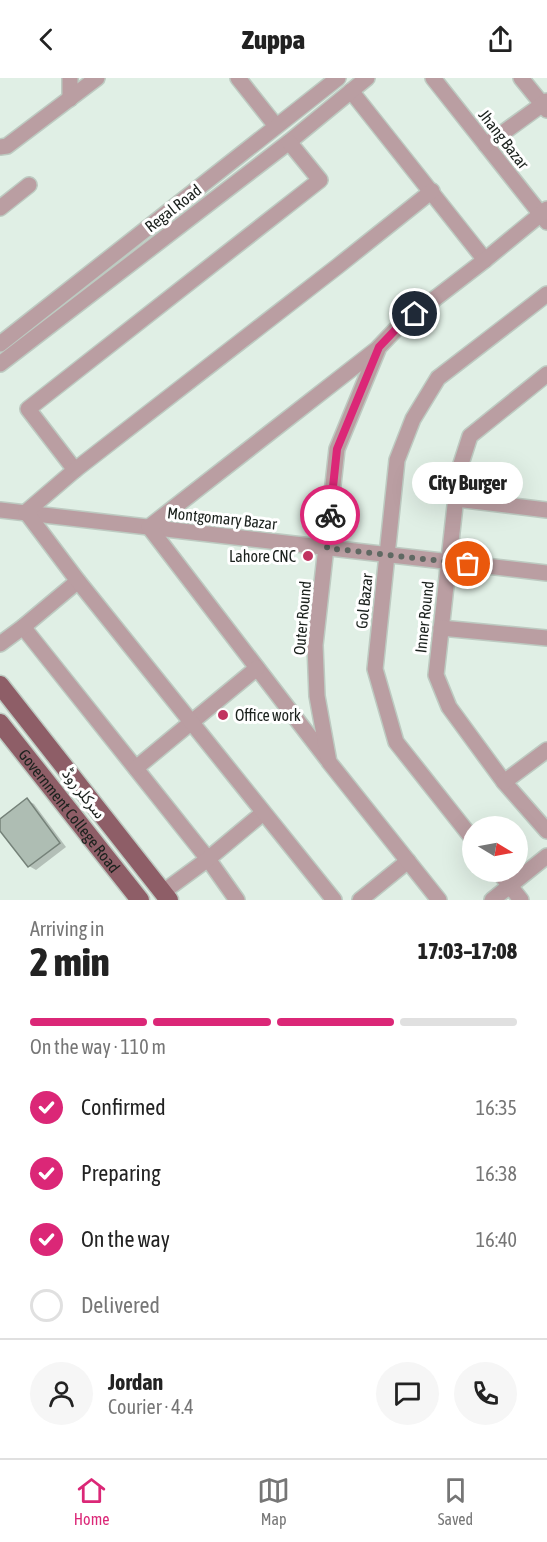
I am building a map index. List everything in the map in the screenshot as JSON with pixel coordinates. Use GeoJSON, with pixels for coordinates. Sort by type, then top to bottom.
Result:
{"type":"FeatureCollection","features":[{"type":"Feature","properties":{"kind":"main road","name":"سرکلر روڈ"},"geometry":{"type":"LineString","coordinates":[[0,686],[166,896]]}},
{"type":"Feature","properties":{"kind":"main road","name":"Government College Road"},"geometry":{"type":"LineString","coordinates":[[0,723],[140,900]]}},
{"type":"Feature","properties":{"kind":"street"},"geometry":{"type":"LineString","coordinates":[[70,78],[70,99]]}},
{"type":"Feature","properties":{"kind":"street"},"geometry":{"type":"LineString","coordinates":[[0,147],[7,146],[97,78]]}},
{"type":"Feature","properties":{"kind":"street"},"geometry":{"type":"LineString","coordinates":[[238,78],[276,126]]}},
{"type":"Feature","properties":{"kind":"street","name":"Regal Road"},"geometry":{"type":"LineString","coordinates":[[0,344],[338,78]]}},
{"type":"Feature","properties":{"kind":"street","name":"Regal Road"},"geometry":{"type":"LineString","coordinates":[[0,364],[289,142],[367,78]]}},
{"type":"Feature","properties":{"kind":"street"},"geometry":{"type":"LineString","coordinates":[[437,83],[454,78]]}},
{"type":"Feature","properties":{"kind":"street"},"geometry":{"type":"LineString","coordinates":[[486,145],[546,105],[521,78]]}},
{"type":"Feature","properties":{"kind":"street","name":"Jhang Bazar"},"geometry":{"type":"LineString","coordinates":[[437,83],[545,215]]}},
{"type":"Feature","properties":{"kind":"street"},"geometry":{"type":"LineString","coordinates":[[351,91],[485,260]]}},
{"type":"Feature","properties":{"kind":"street"},"geometry":{"type":"LineString","coordinates":[[75,471],[28,410],[320,180],[289,142]]}},
{"type":"Feature","properties":{"kind":"street"},"geometry":{"type":"LineString","coordinates":[[0,208],[29,185]]}},
{"type":"Feature","properties":{"kind":"street"},"geometry":{"type":"LineString","coordinates":[[333,900],[191,724],[26,512],[432,191]]}},
{"type":"Feature","properties":{"kind":"street","name":"Outer Round"},"geometry":{"type":"LineString","coordinates":[[439,900],[329,762],[317,696],[315,645],[337,449],[379,347],[398,327],[545,215]]}},
{"type":"Feature","properties":{"kind":"street","name":"Gol Bazar"},"geometry":{"type":"LineString","coordinates":[[462,825],[396,742],[375,669],[397,460],[413,419],[438,378],[547,294]]}},
{"type":"Feature","properties":{"kind":"street"},"geometry":{"type":"LineString","coordinates":[[329,762],[149,527],[379,347]]}},
{"type":"Feature","properties":{"kind":"street","name":"Inner Round"},"geometry":{"type":"LineString","coordinates":[[547,374],[470,436],[459,470],[436,675],[449,707],[504,782],[547,831]]}},
{"type":"Feature","properties":{"kind":"street"},"geometry":{"type":"LineString","coordinates":[[456,499],[547,510]]}},
{"type":"Feature","properties":{"kind":"street","name":"Montgomary Bazar"},"geometry":{"type":"LineString","coordinates":[[0,510],[547,573]]}},
{"type":"Feature","properties":{"kind":"street"},"geometry":{"type":"LineString","coordinates":[[0,644],[78,581]]}},
{"type":"Feature","properties":{"kind":"street"},"geometry":{"type":"LineString","coordinates":[[23,627],[208,859],[237,900]]}},
{"type":"Feature","properties":{"kind":"street"},"geometry":{"type":"LineString","coordinates":[[441,628],[547,638]]}},
{"type":"Feature","properties":{"kind":"street"},"geometry":{"type":"LineString","coordinates":[[136,768],[257,668]]}},
{"type":"Feature","properties":{"kind":"street"},"geometry":{"type":"LineString","coordinates":[[504,782],[547,750]]}},
{"type":"Feature","properties":{"kind":"street"},"geometry":{"type":"LineString","coordinates":[[166,896],[263,813]]}},
{"type":"Feature","properties":{"kind":"street"},"geometry":{"type":"LineString","coordinates":[[492,900],[547,856]]}},
{"type":"Feature","properties":{"kind":"street"},"geometry":{"type":"LineString","coordinates":[[360,900],[408,861]]}},
{"type":"Feature","properties":{"kind":"street"},"geometry":{"type":"LineString","coordinates":[[507,882],[521,900]]}},
{"type":"Feature","properties":{"kind":"building"},"geometry":{"type":"Polygon","coordinates":[[[27,798],[60,843],[28,867],[0,831],[0,819],[27,798]]]}},
{"type":"Feature","properties":{"kind":"way so far"},"geometry":{"type":"LineString","coordinates":[[330,515],[327,548],[468,564]]}},
{"type":"Feature","properties":{"kind":"place","name":"Lahore CNC"},"geometry":{"type":"Point","coordinates":[308,556]}},
{"type":"Feature","properties":{"kind":"place","name":"City Burger"},"geometry":{"type":"Point","coordinates":[468,564]}},
{"type":"Feature","properties":{"kind":"place","name":"Office work"},"geometry":{"type":"Point","coordinates":[223,715]}},
{"type":"Feature","properties":{"kind":"route"},"geometry":{"type":"LineString","coordinates":[[330,515],[337,449],[379,347],[398,327],[415,314]]}}]}
